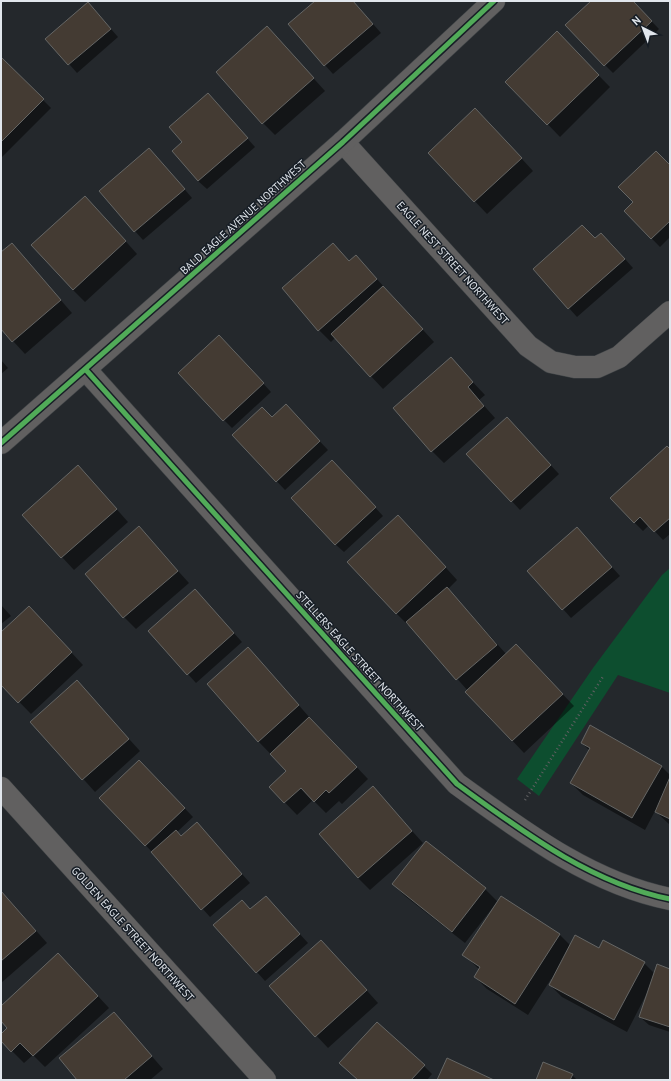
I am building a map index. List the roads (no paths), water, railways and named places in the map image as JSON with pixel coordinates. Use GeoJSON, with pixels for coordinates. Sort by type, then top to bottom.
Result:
{"type":"FeatureCollection","features":[{"type":"Feature","properties":{"kind":"street","name":"BALD EAGLE AVENUE NORTHWEST"},"geometry":{"type":"LineString","coordinates":[[1,444],[343,142],[494,1]]}},
{"type":"Feature","properties":{"kind":"street","name":"EAGLE NEST STREET NORTHWEST"},"geometry":{"type":"LineString","coordinates":[[343,142],[528,346],[551,362],[575,367],[597,367],[619,357],[670,312]]}},
{"type":"Feature","properties":{"kind":"street","name":"STELLERS EAGLE STREET NORTHWEST"},"geometry":{"type":"LineString","coordinates":[[86,370],[457,784],[511,823],[570,862],[648,895],[670,899]]}},
{"type":"Feature","properties":{"kind":"street","name":"GOLDEN EAGLE STREET NORTHWEST"},"geometry":{"type":"LineString","coordinates":[[1,788],[265,1080]]}}]}
